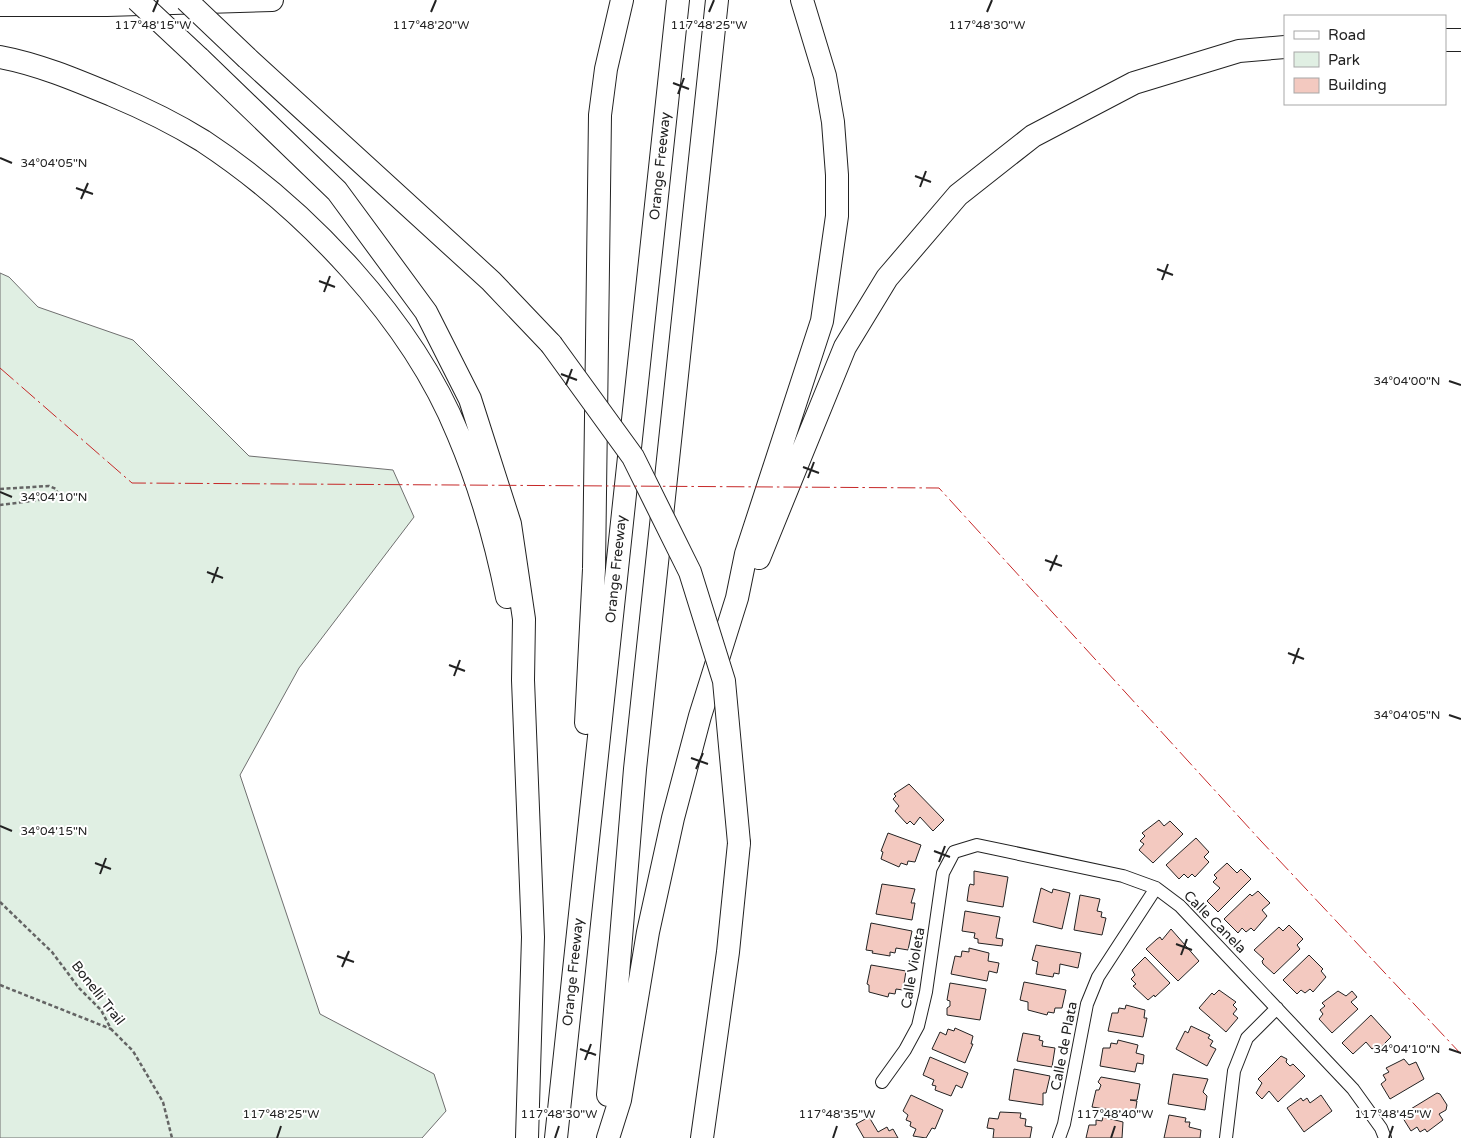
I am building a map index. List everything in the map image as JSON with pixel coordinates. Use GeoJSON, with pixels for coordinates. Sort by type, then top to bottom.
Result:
{"type":"FeatureCollection","features":[{"type":"Feature","properties":{"kind":"highway"},"geometry":{"type":"LineString","coordinates":[[137,0],[337,191],[426,312],[470,399],[510,524],[524,619],[523,680],[533,937],[526,1138]]}},
{"type":"Feature","properties":{"kind":"highway"},"geometry":{"type":"LineString","coordinates":[[186,0],[490,282],[551,344],[633,457],[690,572],[724,681],[739,843],[728,952],[702,1138]]}},
{"type":"Feature","properties":{"kind":"highway"},"geometry":{"type":"LineString","coordinates":[[0,4],[107,5],[272,0]]}},
{"type":"Feature","properties":{"kind":"highway"},"geometry":{"type":"LineString","coordinates":[[584,872],[587,691],[594,569],[600,115],[606,69],[622,0]]}},
{"type":"Feature","properties":{"kind":"highway","name":"Orange Freeway"},"geometry":{"type":"LineString","coordinates":[[556,1138],[678,0]]}},
{"type":"Feature","properties":{"kind":"highway"},"geometry":{"type":"LineString","coordinates":[[606,1138],[635,769],[717,0]]}},
{"type":"Feature","properties":{"kind":"highway"},"geometry":{"type":"LineString","coordinates":[[606,1138],[620,1100],[648,932],[673,818],[700,716],[736,598],[746,554],[822,321],[832,265],[837,216],[834,122],[825,76],[802,0]]}},
{"type":"Feature","properties":{"kind":"highway"},"geometry":{"type":"LineString","coordinates":[[1446,40],[1461,40]]}},
{"type":"Feature","properties":{"kind":"highway"},"geometry":{"type":"LineString","coordinates":[[736,598],[761,554],[844,347],[887,278],[958,195],[1033,136],[1134,83],[1239,51],[1284,47]]}},
{"type":"Feature","properties":{"kind":"highway"},"geometry":{"type":"LineString","coordinates":[[0,58],[65,76],[149,111],[202,141],[267,188],[322,238],[390,317],[430,377],[458,434],[490,528],[502,571],[523,680]]}},
{"type":"Feature","properties":{"kind":"street","name":"Calle Canela"},"geometry":{"type":"LineString","coordinates":[[954,852],[977,845],[1123,876],[1156,888],[1180,906],[1353,1089],[1385,1138]]}},
{"type":"Feature","properties":{"kind":"street","name":"Calle Violeta"},"geometry":{"type":"LineString","coordinates":[[882,1082],[905,1050],[918,1026],[926,992],[943,873],[954,852]]}},
{"type":"Feature","properties":{"kind":"street","name":"Calle de Plata"},"geometry":{"type":"LineString","coordinates":[[1059,1138],[1064,1124],[1087,1004],[1098,977],[1156,888]]}},
{"type":"Feature","properties":{"kind":"street"},"geometry":{"type":"LineString","coordinates":[[1226,1138],[1234,1071],[1247,1038],[1277,1008]]}},
{"type":"Feature","properties":{"kind":"path"},"geometry":{"type":"LineString","coordinates":[[0,489],[49,486],[58,492],[53,498],[0,505]]}},
{"type":"Feature","properties":{"kind":"path","name":"Bonelli Trail"},"geometry":{"type":"LineString","coordinates":[[0,902],[58,959],[80,988],[101,1010],[111,1029],[133,1051],[149,1075],[162,1102],[172,1138]]}},
{"type":"Feature","properties":{"kind":"path"},"geometry":{"type":"LineString","coordinates":[[0,985],[111,1029]]}},
{"type":"Feature","properties":{"kind":"green space"},"geometry":{"type":"Polygon","coordinates":[[[0,273],[9,277],[38,307],[133,340],[249,456],[393,470],[414,517],[299,668],[240,775],[320,1014],[434,1074],[446,1111],[422,1138],[0,1138],[0,273]]]}},
{"type":"Feature","properties":{"kind":"building"},"geometry":{"type":"Polygon","coordinates":[[[909,784],[944,820],[933,831],[920,817],[914,825],[910,821],[907,824],[895,811],[899,806],[893,799],[896,796],[894,794],[909,784]]]}},
{"type":"Feature","properties":{"kind":"building"},"geometry":{"type":"Polygon","coordinates":[[[1159,820],[1164,826],[1170,821],[1183,834],[1153,863],[1139,850],[1144,844],[1140,841],[1145,836],[1142,833],[1159,820]]]}},
{"type":"Feature","properties":{"kind":"building"},"geometry":{"type":"Polygon","coordinates":[[[888,833],[921,845],[915,862],[908,861],[907,865],[901,863],[899,867],[881,859],[883,852],[881,851],[888,833]]]}},
{"type":"Feature","properties":{"kind":"building"},"geometry":{"type":"Polygon","coordinates":[[[1196,838],[1209,852],[1204,857],[1209,862],[1195,877],[1192,874],[1188,878],[1184,874],[1179,879],[1166,865],[1196,838]]]}},
{"type":"Feature","properties":{"kind":"building"},"geometry":{"type":"Polygon","coordinates":[[[1227,863],[1237,873],[1241,869],[1251,879],[1218,912],[1207,901],[1220,888],[1213,882],[1217,878],[1214,875],[1227,863]]]}},
{"type":"Feature","properties":{"kind":"building"},"geometry":{"type":"Polygon","coordinates":[[[974,871],[1008,877],[1003,907],[967,901],[970,884],[974,885],[974,871]]]}},
{"type":"Feature","properties":{"kind":"building"},"geometry":{"type":"Polygon","coordinates":[[[882,884],[915,889],[911,903],[915,903],[912,920],[876,914],[882,884]]]}},
{"type":"Feature","properties":{"kind":"building"},"geometry":{"type":"Polygon","coordinates":[[[1041,888],[1052,893],[1053,889],[1070,893],[1062,929],[1033,922],[1041,888]]]}},
{"type":"Feature","properties":{"kind":"building"},"geometry":{"type":"Polygon","coordinates":[[[1258,891],[1270,903],[1262,910],[1267,916],[1254,931],[1251,928],[1246,932],[1242,928],[1238,933],[1224,919],[1250,894],[1252,896],[1258,891]]]}},
{"type":"Feature","properties":{"kind":"building"},"geometry":{"type":"Polygon","coordinates":[[[1080,895],[1100,899],[1097,911],[1102,912],[1101,917],[1106,918],[1102,935],[1074,930],[1080,895]]]}},
{"type":"Feature","properties":{"kind":"building"},"geometry":{"type":"Polygon","coordinates":[[[965,911],[1000,917],[996,938],[1003,939],[1002,946],[978,943],[978,939],[974,938],[975,933],[962,931],[965,911]]]}},
{"type":"Feature","properties":{"kind":"building"},"geometry":{"type":"Polygon","coordinates":[[[871,923],[912,931],[908,950],[896,948],[895,953],[890,952],[890,956],[866,950],[871,923]]]}},
{"type":"Feature","properties":{"kind":"building"},"geometry":{"type":"Polygon","coordinates":[[[1289,925],[1303,939],[1297,945],[1300,949],[1274,974],[1263,964],[1262,961],[1264,959],[1254,950],[1279,927],[1283,931],[1289,925]]]}},
{"type":"Feature","properties":{"kind":"building"},"geometry":{"type":"Polygon","coordinates":[[[1171,929],[1199,961],[1178,981],[1146,949],[1160,937],[1162,940],[1171,929]]]}},
{"type":"Feature","properties":{"kind":"building"},"geometry":{"type":"Polygon","coordinates":[[[1036,945],[1081,953],[1078,968],[1060,964],[1059,974],[1054,973],[1053,977],[1036,974],[1038,962],[1032,960],[1036,945]]]}},
{"type":"Feature","properties":{"kind":"building"},"geometry":{"type":"Polygon","coordinates":[[[969,948],[989,953],[988,961],[999,963],[997,973],[989,971],[987,981],[951,974],[955,956],[961,957],[962,951],[969,952],[969,948]]]}},
{"type":"Feature","properties":{"kind":"building"},"geometry":{"type":"Polygon","coordinates":[[[1309,955],[1323,969],[1321,971],[1326,977],[1313,992],[1310,989],[1305,993],[1301,990],[1297,994],[1283,980],[1309,955]]]}},
{"type":"Feature","properties":{"kind":"building"},"geometry":{"type":"Polygon","coordinates":[[[1145,957],[1170,983],[1155,997],[1154,995],[1148,1000],[1133,986],[1136,984],[1131,979],[1135,975],[1132,970],[1145,957]]]}},
{"type":"Feature","properties":{"kind":"building"},"geometry":{"type":"Polygon","coordinates":[[[871,965],[906,971],[903,990],[896,989],[895,994],[889,993],[888,997],[869,992],[869,985],[867,984],[871,965]]]}},
{"type":"Feature","properties":{"kind":"building"},"geometry":{"type":"Polygon","coordinates":[[[1024,982],[1066,990],[1062,1008],[1055,1008],[1054,1013],[1048,1012],[1047,1015],[1028,1010],[1028,1002],[1020,1000],[1024,982]]]}},
{"type":"Feature","properties":{"kind":"building"},"geometry":{"type":"Polygon","coordinates":[[[950,983],[986,989],[980,1020],[947,1015],[947,1008],[950,1006],[950,1001],[947,1000],[950,983]]]}},
{"type":"Feature","properties":{"kind":"building"},"geometry":{"type":"Polygon","coordinates":[[[1219,990],[1236,1002],[1233,1005],[1237,1009],[1233,1014],[1238,1018],[1226,1032],[1199,1008],[1212,993],[1214,995],[1219,990]]]}},
{"type":"Feature","properties":{"kind":"building"},"geometry":{"type":"Polygon","coordinates":[[[1338,991],[1346,996],[1352,991],[1357,997],[1351,1002],[1358,1009],[1332,1033],[1319,1019],[1323,1014],[1320,1010],[1325,1006],[1322,1003],[1338,991]]]}},
{"type":"Feature","properties":{"kind":"building"},"geometry":{"type":"Polygon","coordinates":[[[1126,1005],[1145,1010],[1144,1018],[1147,1018],[1143,1037],[1108,1031],[1112,1013],[1118,1013],[1119,1008],[1125,1009],[1126,1005]]]}},
{"type":"Feature","properties":{"kind":"building"},"geometry":{"type":"Polygon","coordinates":[[[1371,1015],[1391,1037],[1379,1049],[1376,1046],[1372,1049],[1366,1042],[1353,1054],[1342,1043],[1371,1015]]]}},
{"type":"Feature","properties":{"kind":"building"},"geometry":{"type":"Polygon","coordinates":[[[1191,1026],[1210,1035],[1208,1038],[1213,1041],[1210,1046],[1216,1049],[1207,1066],[1176,1049],[1185,1031],[1188,1033],[1191,1026]]]}},
{"type":"Feature","properties":{"kind":"building"},"geometry":{"type":"Polygon","coordinates":[[[955,1028],[973,1036],[971,1044],[973,1044],[965,1063],[932,1049],[940,1032],[946,1035],[948,1029],[954,1031],[955,1028]]]}},
{"type":"Feature","properties":{"kind":"building"},"geometry":{"type":"Polygon","coordinates":[[[1023,1033],[1040,1036],[1039,1040],[1043,1041],[1042,1046],[1055,1048],[1052,1067],[1017,1061],[1023,1033]]]}},
{"type":"Feature","properties":{"kind":"building"},"geometry":{"type":"Polygon","coordinates":[[[1118,1040],[1138,1045],[1136,1053],[1144,1055],[1143,1064],[1137,1063],[1135,1072],[1100,1066],[1103,1048],[1110,1048],[1111,1043],[1117,1044],[1118,1040]]]}},
{"type":"Feature","properties":{"kind":"building"},"geometry":{"type":"Polygon","coordinates":[[[1281,1056],[1287,1059],[1286,1062],[1290,1066],[1293,1064],[1305,1076],[1278,1102],[1269,1091],[1262,1099],[1256,1093],[1262,1083],[1258,1079],[1281,1056]]]}},
{"type":"Feature","properties":{"kind":"building"},"geometry":{"type":"Polygon","coordinates":[[[930,1057],[968,1073],[962,1088],[956,1085],[951,1096],[935,1090],[936,1086],[932,1085],[934,1080],[923,1075],[930,1057]]]}},
{"type":"Feature","properties":{"kind":"building"},"geometry":{"type":"Polygon","coordinates":[[[1404,1059],[1409,1065],[1416,1062],[1424,1079],[1390,1099],[1381,1084],[1386,1080],[1383,1075],[1389,1072],[1386,1068],[1404,1059]]]}},
{"type":"Feature","properties":{"kind":"building"},"geometry":{"type":"Polygon","coordinates":[[[1014,1069],[1050,1076],[1046,1093],[1043,1093],[1043,1105],[1009,1100],[1014,1069]]]}},
{"type":"Feature","properties":{"kind":"building"},"geometry":{"type":"Polygon","coordinates":[[[1173,1074],[1208,1079],[1203,1092],[1207,1096],[1205,1110],[1168,1104],[1173,1074]]]}},
{"type":"Feature","properties":{"kind":"building"},"geometry":{"type":"Polygon","coordinates":[[[1101,1077],[1140,1084],[1137,1100],[1130,1100],[1137,1101],[1135,1114],[1092,1107],[1096,1090],[1099,1090],[1101,1085],[1098,1082],[1101,1077]]]}},
{"type":"Feature","properties":{"kind":"building"},"geometry":{"type":"Polygon","coordinates":[[[1437,1093],[1440,1094],[1447,1105],[1446,1110],[1439,1114],[1443,1120],[1427,1132],[1425,1129],[1420,1132],[1417,1127],[1411,1131],[1401,1115],[1437,1093]]]}},
{"type":"Feature","properties":{"kind":"building"},"geometry":{"type":"Polygon","coordinates":[[[911,1095],[943,1110],[935,1129],[932,1128],[926,1138],[913,1136],[916,1129],[910,1126],[911,1122],[906,1120],[908,1115],[903,1111],[911,1095]]]}},
{"type":"Feature","properties":{"kind":"building"},"geometry":{"type":"Polygon","coordinates":[[[1321,1095],[1332,1111],[1304,1132],[1287,1108],[1301,1098],[1303,1101],[1307,1098],[1310,1103],[1321,1095]]]}},
{"type":"Feature","properties":{"kind":"building"},"geometry":{"type":"Polygon","coordinates":[[[1000,1112],[1021,1113],[1020,1118],[1026,1119],[1025,1126],[1032,1127],[1030,1138],[993,1138],[994,1129],[987,1128],[989,1118],[998,1119],[1000,1112]]]}},
{"type":"Feature","properties":{"kind":"building"},"geometry":{"type":"Polygon","coordinates":[[[1169,1115],[1186,1118],[1185,1122],[1190,1122],[1189,1127],[1201,1130],[1200,1138],[1164,1138],[1169,1115]]]}},
{"type":"Feature","properties":{"kind":"building"},"geometry":{"type":"Polygon","coordinates":[[[869,1117],[878,1132],[887,1127],[889,1131],[893,1129],[898,1138],[864,1138],[856,1124],[869,1117]]]}},
{"type":"Feature","properties":{"kind":"building"},"geometry":{"type":"Polygon","coordinates":[[[1103,1117],[1123,1122],[1122,1138],[1086,1138],[1089,1125],[1096,1125],[1096,1120],[1102,1121],[1103,1117]]]}},
{"type":"Feature","properties":{"kind":"power"},"geometry":{"type":"LineString","coordinates":[[0,368],[132,483],[939,488],[1261,841],[1461,1054]]}}]}
